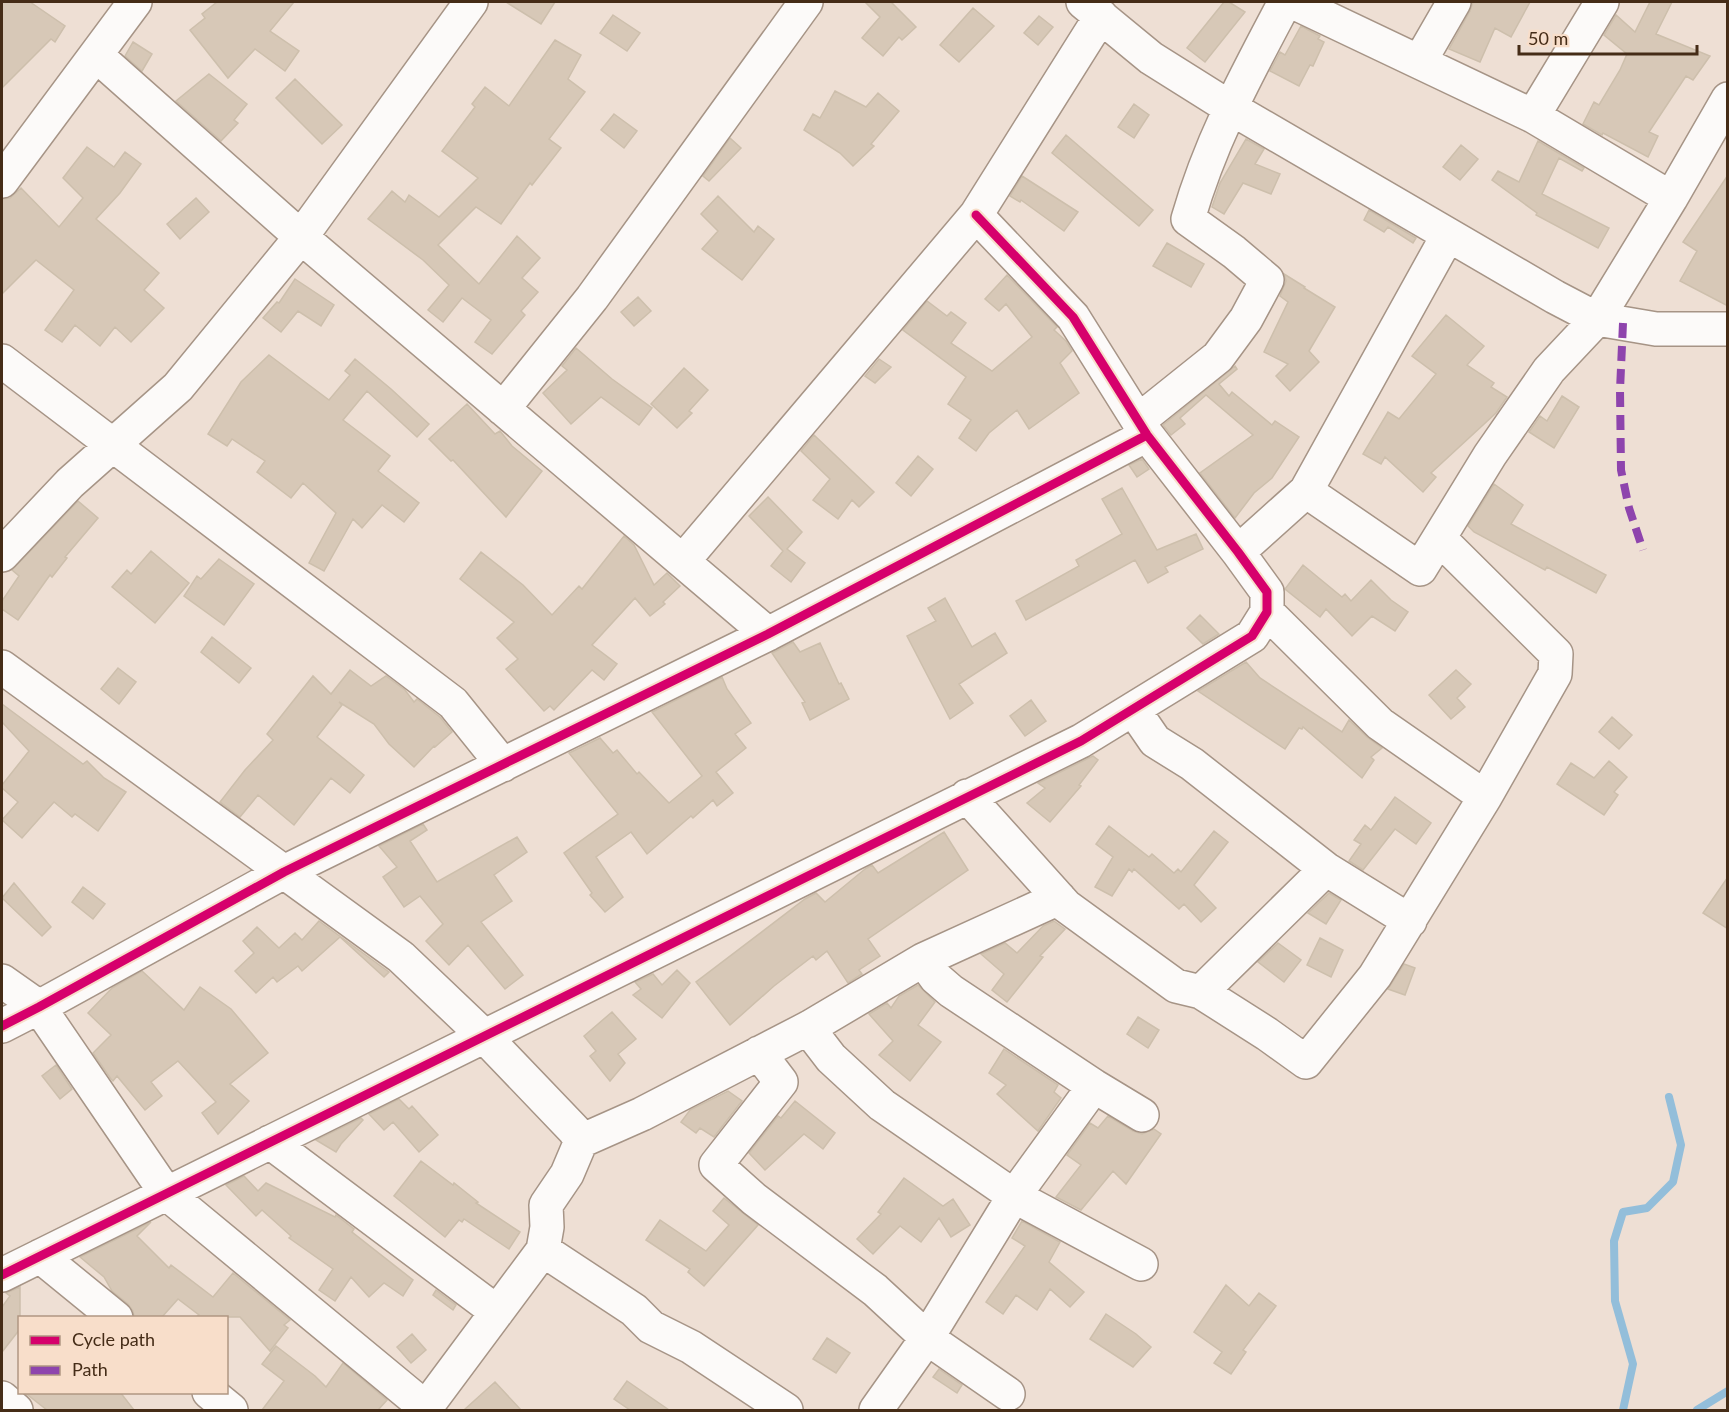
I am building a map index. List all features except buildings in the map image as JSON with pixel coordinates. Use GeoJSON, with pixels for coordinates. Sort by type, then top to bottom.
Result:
{"type":"FeatureCollection","features":[{"type":"Feature","properties":{"kind":"street"},"geometry":{"type":"LineString","coordinates":[[2,181],[135,2]]}},
{"type":"Feature","properties":{"kind":"street"},"geometry":{"type":"LineString","coordinates":[[2,555],[70,483],[178,387],[300,237],[471,2]]}},
{"type":"Feature","properties":{"kind":"street"},"geometry":{"type":"LineString","coordinates":[[503,409],[592,298],[806,2]]}},
{"type":"Feature","properties":{"kind":"street"},"geometry":{"type":"LineString","coordinates":[[2,1026],[284,872],[768,634],[1142,428],[1218,357],[1246,319],[1267,280],[1234,252],[1188,219],[1211,149],[1229,107],[1285,2]]}},
{"type":"Feature","properties":{"kind":"street"},"geometry":{"type":"LineString","coordinates":[[1293,2],[1533,116],[1671,198]]}},
{"type":"Feature","properties":{"kind":"street"},"geometry":{"type":"LineString","coordinates":[[1420,61],[1454,2]]}},
{"type":"Feature","properties":{"kind":"street"},"geometry":{"type":"LineString","coordinates":[[1533,116],[1602,2]]}},
{"type":"Feature","properties":{"kind":"street"},"geometry":{"type":"LineString","coordinates":[[683,561],[976,215],[1092,9],[1150,58],[1229,107],[1555,297],[1597,319],[1656,329],[1728,328]]}},
{"type":"Feature","properties":{"kind":"street"},"geometry":{"type":"LineString","coordinates":[[96,55],[300,237],[768,634]]}},
{"type":"Feature","properties":{"kind":"street"},"geometry":{"type":"LineString","coordinates":[[1306,491],[1420,569],[1490,455],[1549,370],[1597,319],[1728,99]]}},
{"type":"Feature","properties":{"kind":"street"},"geometry":{"type":"LineString","coordinates":[[2,1275],[1081,741],[1252,636],[1267,612],[1267,592],[1142,428],[1073,317],[976,215]]}},
{"type":"Feature","properties":{"kind":"street"},"geometry":{"type":"LineString","coordinates":[[1238,552],[1306,491],[1448,235]]}},
{"type":"Feature","properties":{"kind":"street"},"geometry":{"type":"LineString","coordinates":[[2,361],[453,703],[503,765]]}},
{"type":"Feature","properties":{"kind":"street"},"geometry":{"type":"LineString","coordinates":[[968,796],[1066,906],[1176,986],[1202,992],[1306,1062],[1376,976],[1485,797],[1555,674],[1556,654],[1439,538]]}},
{"type":"Feature","properties":{"kind":"street"},"geometry":{"type":"LineString","coordinates":[[1267,612],[1380,724],[1485,797]]}},
{"type":"Feature","properties":{"kind":"street"},"geometry":{"type":"LineString","coordinates":[[2,667],[401,957],[484,1036],[574,1130],[581,1141]]}},
{"type":"Feature","properties":{"kind":"street"},"geometry":{"type":"LineString","coordinates":[[1133,709],[1155,741],[1192,764],[1326,869],[1410,921]]}},
{"type":"Feature","properties":{"kind":"street"},"geometry":{"type":"LineString","coordinates":[[1202,992],[1326,869]]}},
{"type":"Feature","properties":{"kind":"street"},"geometry":{"type":"LineString","coordinates":[[2,981],[39,1007],[166,1193],[425,1409],[543,1250],[548,1227],[546,1205],[567,1174],[581,1141],[642,1114],[808,1028],[923,960],[1059,898]]}},
{"type":"Feature","properties":{"kind":"street"},"geometry":{"type":"LineString","coordinates":[[923,960],[936,978],[951,991],[1094,1086],[1142,1115]]}},
{"type":"Feature","properties":{"kind":"street"},"geometry":{"type":"LineString","coordinates":[[808,1028],[831,1058],[882,1105],[1014,1196],[1141,1264]]}},
{"type":"Feature","properties":{"kind":"street"},"geometry":{"type":"LineString","coordinates":[[759,1053],[781,1082],[716,1166],[754,1199],[875,1290],[927,1338],[1008,1394]]}},
{"type":"Feature","properties":{"kind":"street"},"geometry":{"type":"LineString","coordinates":[[876,1410],[927,1338],[1014,1196],[1094,1086]]}},
{"type":"Feature","properties":{"kind":"street"},"geometry":{"type":"LineString","coordinates":[[270,1142],[497,1312]]}},
{"type":"Feature","properties":{"kind":"street"},"geometry":{"type":"LineString","coordinates":[[543,1250],[634,1310],[651,1327],[691,1347],[786,1410]]}},
{"type":"Feature","properties":{"kind":"street"},"geometry":{"type":"LineString","coordinates":[[40,1256],[115,1316]]}},
{"type":"Feature","properties":{"kind":"street"},"geometry":{"type":"LineString","coordinates":[[211,1394],[231,1410]]}},
{"type":"Feature","properties":{"kind":"street"},"geometry":{"type":"LineString","coordinates":[[2,1398],[16,1410]]}},
{"type":"Feature","properties":{"kind":"waterway"},"geometry":{"type":"LineString","coordinates":[[1623,1410],[1633,1364],[1615,1301],[1614,1241],[1623,1212],[1647,1208],[1673,1182],[1681,1145],[1669,1097]]}},
{"type":"Feature","properties":{"kind":"waterway"},"geometry":{"type":"LineString","coordinates":[[1697,1410],[1728,1391]]}},
{"type":"Feature","properties":{"kind":"marked path"},"geometry":{"type":"LineString","coordinates":[[1623,323],[1620,390],[1621,470],[1629,508],[1643,550]]}},
{"type":"Feature","properties":{"kind":"cycle path"},"geometry":{"type":"LineString","coordinates":[[2,1275],[1081,741],[1252,636],[1267,612],[1267,592],[1147,435],[1073,317],[976,215]]}},
{"type":"Feature","properties":{"kind":"cycle path"},"geometry":{"type":"LineString","coordinates":[[2,1026],[284,872],[768,634],[1147,435]]}}]}
